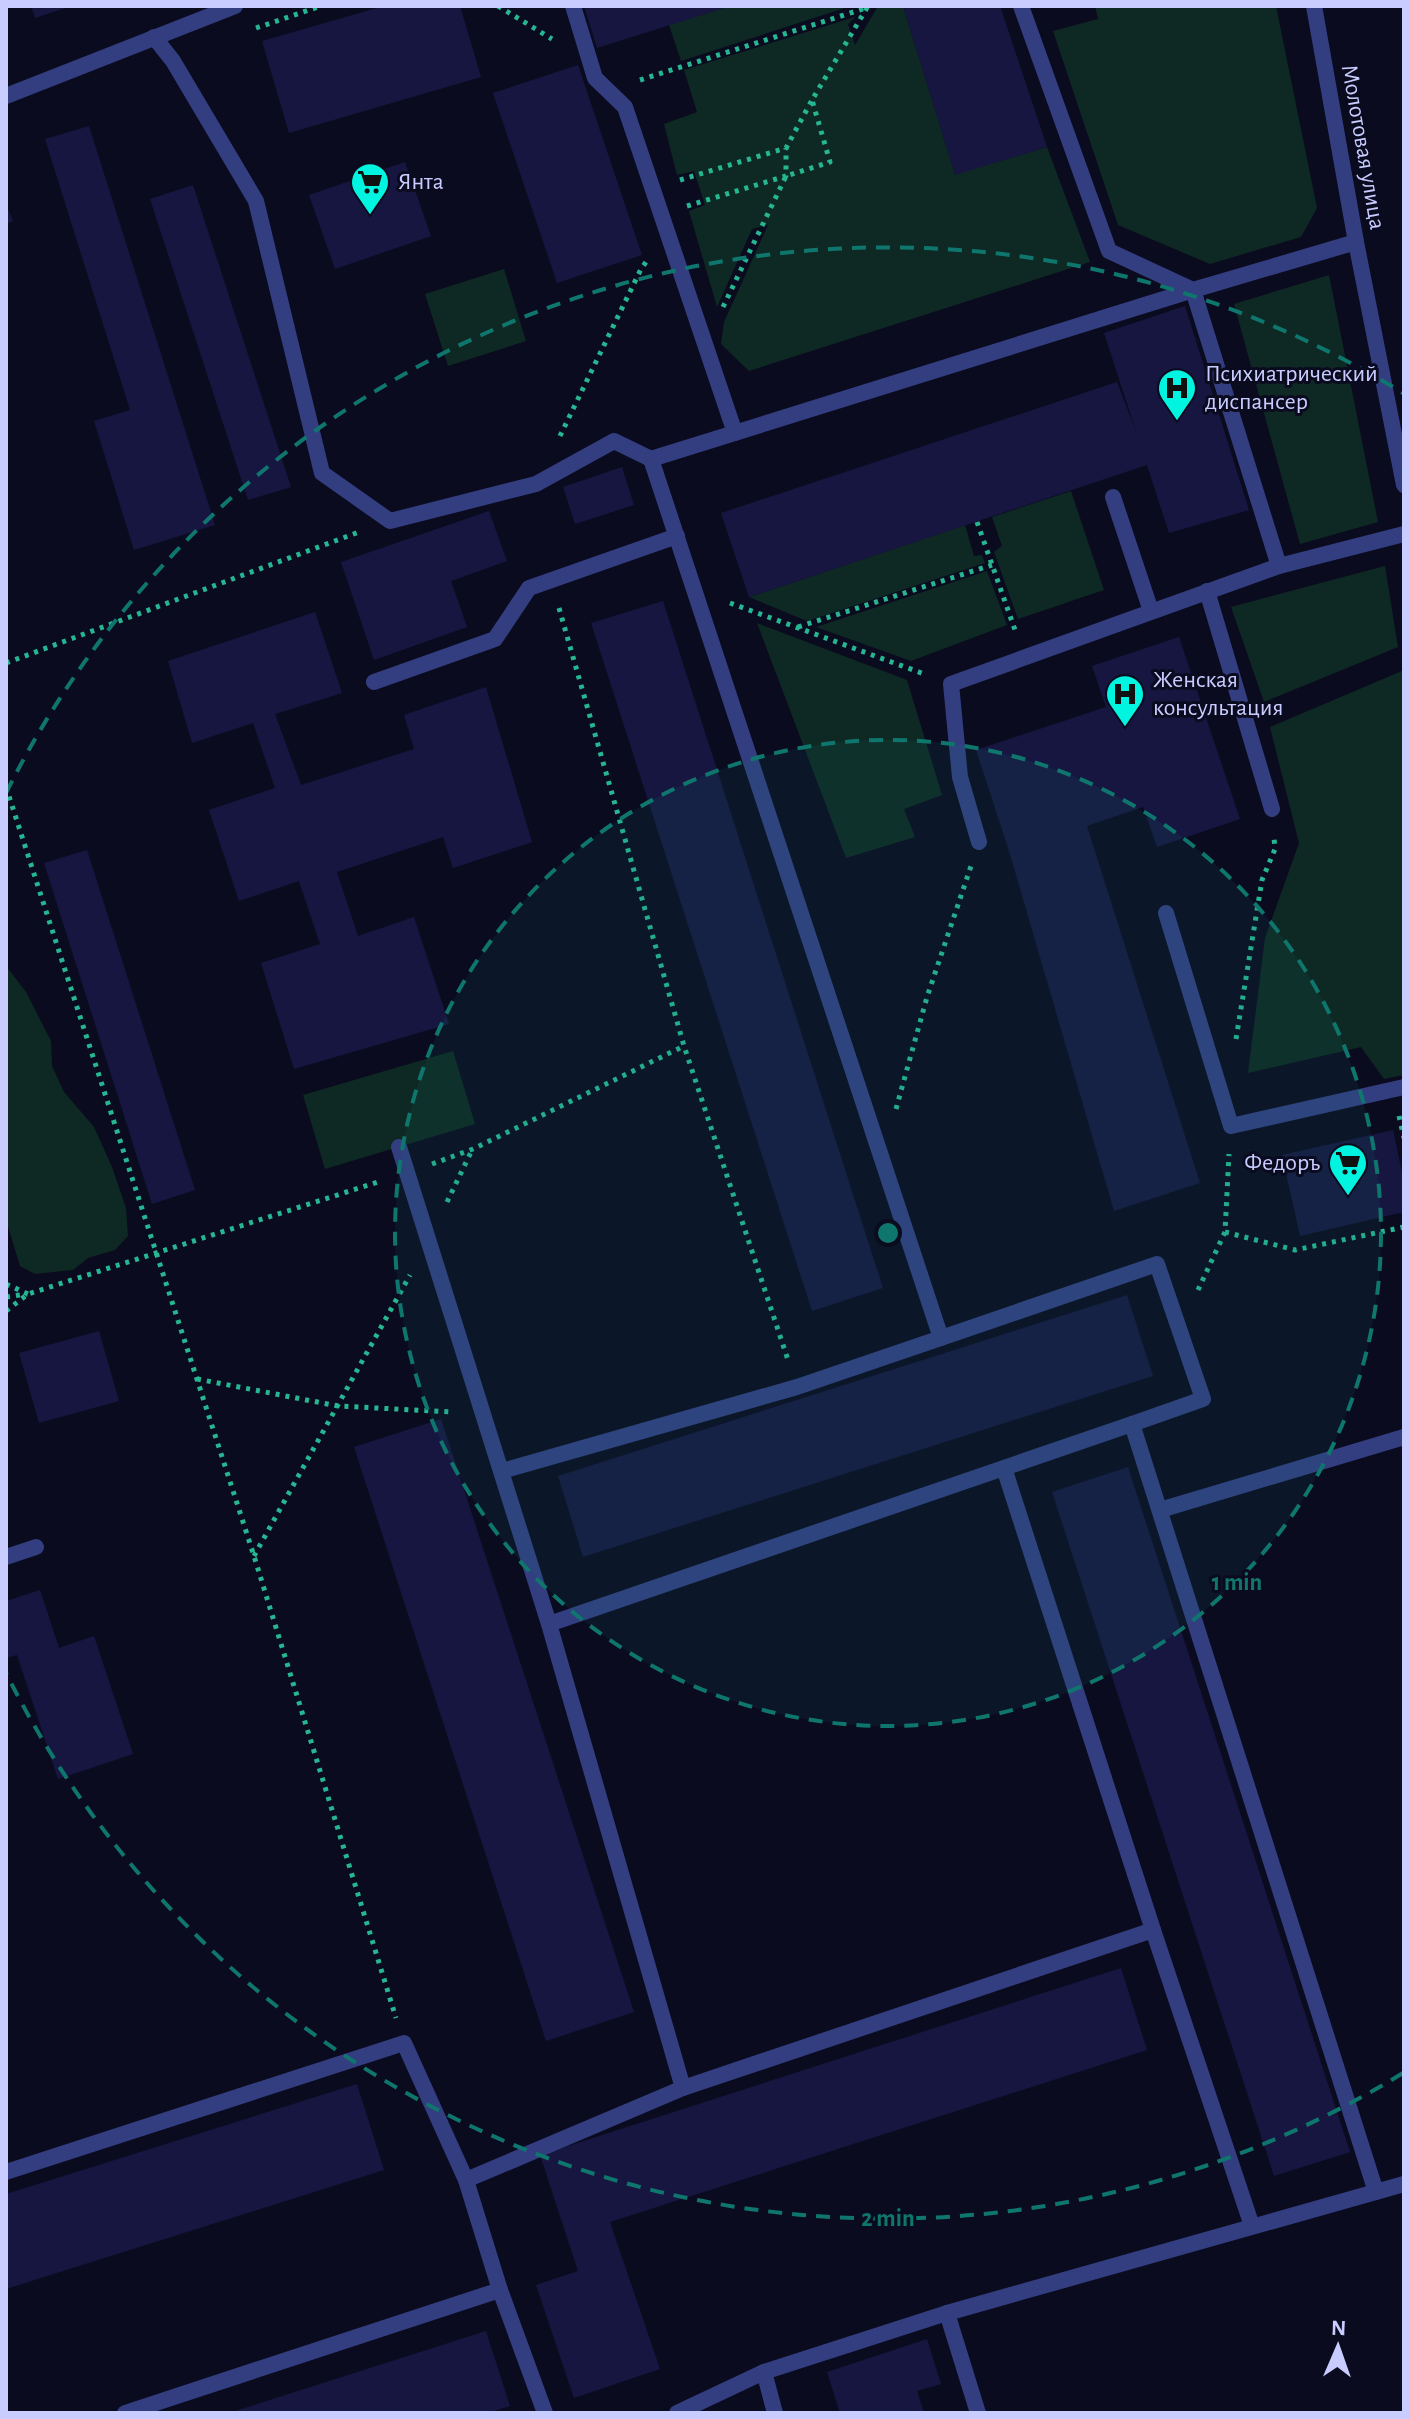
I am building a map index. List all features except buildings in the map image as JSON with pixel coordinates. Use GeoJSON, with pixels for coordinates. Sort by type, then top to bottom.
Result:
{"type":"FeatureCollection","features":[{"type":"Feature","properties":{"kind":"street"},"geometry":{"type":"LineString","coordinates":[[6,96],[154,37],[210,10],[235,6]]}},
{"type":"Feature","properties":{"kind":"street"},"geometry":{"type":"LineString","coordinates":[[573,6],[595,78],[625,107],[735,433]]}},
{"type":"Feature","properties":{"kind":"street"},"geometry":{"type":"LineString","coordinates":[[1021,6],[1109,251],[1193,290],[1279,566]]}},
{"type":"Feature","properties":{"kind":"street","name":"Молотовая улица"},"geometry":{"type":"LineString","coordinates":[[1314,6],[1356,242],[1399,434],[1404,485]]}},
{"type":"Feature","properties":{"kind":"street"},"geometry":{"type":"LineString","coordinates":[[154,37],[173,61],[256,201],[322,473],[390,521],[536,484],[614,441],[651,459],[1356,242]]}},
{"type":"Feature","properties":{"kind":"street"},"geometry":{"type":"LineString","coordinates":[[651,459],[941,1338]]}},
{"type":"Feature","properties":{"kind":"street"},"geometry":{"type":"LineString","coordinates":[[1113,497],[1151,611]]}},
{"type":"Feature","properties":{"kind":"street"},"geometry":{"type":"LineString","coordinates":[[979,842],[960,777],[951,684],[1279,566],[1404,534]]}},
{"type":"Feature","properties":{"kind":"street"},"geometry":{"type":"LineString","coordinates":[[374,682],[495,639],[529,588],[677,536]]}},
{"type":"Feature","properties":{"kind":"street"},"geometry":{"type":"LineString","coordinates":[[1207,591],[1272,809]]}},
{"type":"Feature","properties":{"kind":"street"},"geometry":{"type":"LineString","coordinates":[[1166,913],[1231,1126],[1404,1087]]}},
{"type":"Feature","properties":{"kind":"street"},"geometry":{"type":"LineString","coordinates":[[399,1147],[549,1624],[683,2088]]}},
{"type":"Feature","properties":{"kind":"street"},"geometry":{"type":"LineString","coordinates":[[502,1471],[797,1387],[1157,1264],[1203,1399],[549,1624]]}},
{"type":"Feature","properties":{"kind":"street"},"geometry":{"type":"LineString","coordinates":[[1132,1424],[1376,2192]]}},
{"type":"Feature","properties":{"kind":"street"},"geometry":{"type":"LineString","coordinates":[[1160,1510],[1404,1437]]}},
{"type":"Feature","properties":{"kind":"street"},"geometry":{"type":"LineString","coordinates":[[1004,1468],[1252,2226]]}},
{"type":"Feature","properties":{"kind":"street"},"geometry":{"type":"LineString","coordinates":[[6,1557],[36,1547]]}},
{"type":"Feature","properties":{"kind":"street"},"geometry":{"type":"LineString","coordinates":[[466,2180],[683,2088],[1153,1930]]}},
{"type":"Feature","properties":{"kind":"street"},"geometry":{"type":"LineString","coordinates":[[6,2172],[404,2043],[466,2180],[500,2290],[545,2413]]}},
{"type":"Feature","properties":{"kind":"street"},"geometry":{"type":"LineString","coordinates":[[677,2413],[764,2372],[947,2313],[1404,2184]]}},
{"type":"Feature","properties":{"kind":"street"},"geometry":{"type":"LineString","coordinates":[[125,2413],[500,2290]]}},
{"type":"Feature","properties":{"kind":"street"},"geometry":{"type":"LineString","coordinates":[[947,2313],[978,2413]]}},
{"type":"Feature","properties":{"kind":"street"},"geometry":{"type":"LineString","coordinates":[[764,2372],[775,2413]]}},
{"type":"Feature","properties":{"kind":"path"},"geometry":{"type":"LineString","coordinates":[[498,6],[591,63]]}},
{"type":"Feature","properties":{"kind":"path"},"geometry":{"type":"LineString","coordinates":[[608,90],[868,7]]}},
{"type":"Feature","properties":{"kind":"path"},"geometry":{"type":"LineString","coordinates":[[705,344],[786,176],[786,148],[868,7]]}},
{"type":"Feature","properties":{"kind":"path"},"geometry":{"type":"LineString","coordinates":[[536,484],[641,269],[650,258],[661,214],[830,162],[812,100]]}},
{"type":"Feature","properties":{"kind":"path"},"geometry":{"type":"LineString","coordinates":[[652,189],[786,148]]}},
{"type":"Feature","properties":{"kind":"path"},"geometry":{"type":"LineString","coordinates":[[6,663],[390,521]]}},
{"type":"Feature","properties":{"kind":"path"},"geometry":{"type":"LineString","coordinates":[[977,522],[1024,658]]}},
{"type":"Feature","properties":{"kind":"path"},"geometry":{"type":"LineString","coordinates":[[797,628],[992,565]]}},
{"type":"Feature","properties":{"kind":"path"},"geometry":{"type":"LineString","coordinates":[[551,580],[684,1046],[797,1387]]}},
{"type":"Feature","properties":{"kind":"path"},"geometry":{"type":"LineString","coordinates":[[695,591],[951,684]]}},
{"type":"Feature","properties":{"kind":"path"},"geometry":{"type":"LineString","coordinates":[[6,787],[158,1253],[404,2043]]}},
{"type":"Feature","properties":{"kind":"path"},"geometry":{"type":"LineString","coordinates":[[1234,1045],[1262,880],[1275,849],[1272,809]]}},
{"type":"Feature","properties":{"kind":"path"},"geometry":{"type":"LineString","coordinates":[[882,1161],[927,997],[979,842]]}},
{"type":"Feature","properties":{"kind":"path"},"geometry":{"type":"LineString","coordinates":[[6,1297],[28,1294],[158,1253],[473,1149],[684,1046]]}},
{"type":"Feature","properties":{"kind":"path"},"geometry":{"type":"LineString","coordinates":[[1180,1331],[1225,1232],[1231,1126]]}},
{"type":"Feature","properties":{"kind":"path"},"geometry":{"type":"LineString","coordinates":[[254,1556],[428,1242],[473,1149]]}},
{"type":"Feature","properties":{"kind":"path"},"geometry":{"type":"LineString","coordinates":[[1225,1232],[1295,1250],[1404,1227]]}},
{"type":"Feature","properties":{"kind":"path"},"geometry":{"type":"LineString","coordinates":[[6,1284],[28,1294]]}},
{"type":"Feature","properties":{"kind":"path"},"geometry":{"type":"LineString","coordinates":[[6,1311],[28,1294]]}},
{"type":"Feature","properties":{"kind":"path"},"geometry":{"type":"LineString","coordinates":[[197,1379],[338,1406],[484,1413]]}},
{"type":"Feature","properties":{"kind":"green space"},"geometry":{"type":"Polygon","coordinates":[[[729,6],[851,6],[681,61],[669,25],[729,6]]]}},
{"type":"Feature","properties":{"kind":"green space"},"geometry":{"type":"Polygon","coordinates":[[[878,6],[903,6],[955,174],[1047,147],[1090,262],[749,371],[721,344],[724,322],[768,225],[752,229],[717,307],[689,211],[705,205],[694,171],[677,175],[664,124],[697,112],[684,70],[855,17],[848,24],[855,45],[878,6]]]}},
{"type":"Feature","properties":{"kind":"green space"},"geometry":{"type":"Polygon","coordinates":[[[1095,6],[1276,6],[1317,208],[1301,237],[1210,264],[1118,225],[1053,31],[1098,19],[1095,6]]]}},
{"type":"Feature","properties":{"kind":"green space"},"geometry":{"type":"Polygon","coordinates":[[[504,269],[526,341],[448,366],[425,294],[504,269]]]}},
{"type":"Feature","properties":{"kind":"green space"},"geometry":{"type":"Polygon","coordinates":[[[1329,275],[1378,522],[1300,544],[1234,304],[1329,275]]]}},
{"type":"Feature","properties":{"kind":"green space"},"geometry":{"type":"Polygon","coordinates":[[[1071,491],[1104,590],[1018,619],[994,552],[1002,546],[992,517],[1071,491]]]}},
{"type":"Feature","properties":{"kind":"green space"},"geometry":{"type":"Polygon","coordinates":[[[965,525],[974,556],[982,555],[985,563],[807,621],[749,597],[965,525]]]}},
{"type":"Feature","properties":{"kind":"green space"},"geometry":{"type":"Polygon","coordinates":[[[1385,566],[1398,647],[1264,702],[1231,607],[1385,566]]]}},
{"type":"Feature","properties":{"kind":"green space"},"geometry":{"type":"Polygon","coordinates":[[[987,571],[1007,625],[911,661],[816,627],[987,571]]]}},
{"type":"Feature","properties":{"kind":"green space"},"geometry":{"type":"Polygon","coordinates":[[[757,623],[907,680],[942,795],[904,809],[915,837],[846,858],[757,623]]]}},
{"type":"Feature","properties":{"kind":"green space"},"geometry":{"type":"Polygon","coordinates":[[[1402,671],[1404,1075],[1384,1079],[1361,1047],[1248,1073],[1265,938],[1299,843],[1270,727],[1402,671]]]}},
{"type":"Feature","properties":{"kind":"green space"},"geometry":{"type":"Polygon","coordinates":[[[6,966],[26,992],[51,1041],[52,1066],[64,1092],[94,1127],[126,1208],[128,1236],[115,1250],[88,1258],[73,1270],[35,1274],[20,1266],[6,1220],[6,966]]]}},
{"type":"Feature","properties":{"kind":"green space"},"geometry":{"type":"Polygon","coordinates":[[[453,1051],[475,1124],[325,1169],[303,1095],[453,1051]]]}},
{"type":"Feature","properties":{"kind":"place","name":"Янта"},"geometry":{"type":"Point","coordinates":[370,216]}},
{"type":"Feature","properties":{"kind":"place","name":"Психиатрический диспансер"},"geometry":{"type":"Point","coordinates":[1177,422]}},
{"type":"Feature","properties":{"kind":"place","name":"Женская консультация"},"geometry":{"type":"Point","coordinates":[1125,728]}},
{"type":"Feature","properties":{"kind":"place","name":"Федоръ"},"geometry":{"type":"Point","coordinates":[1348,1197]}}]}
